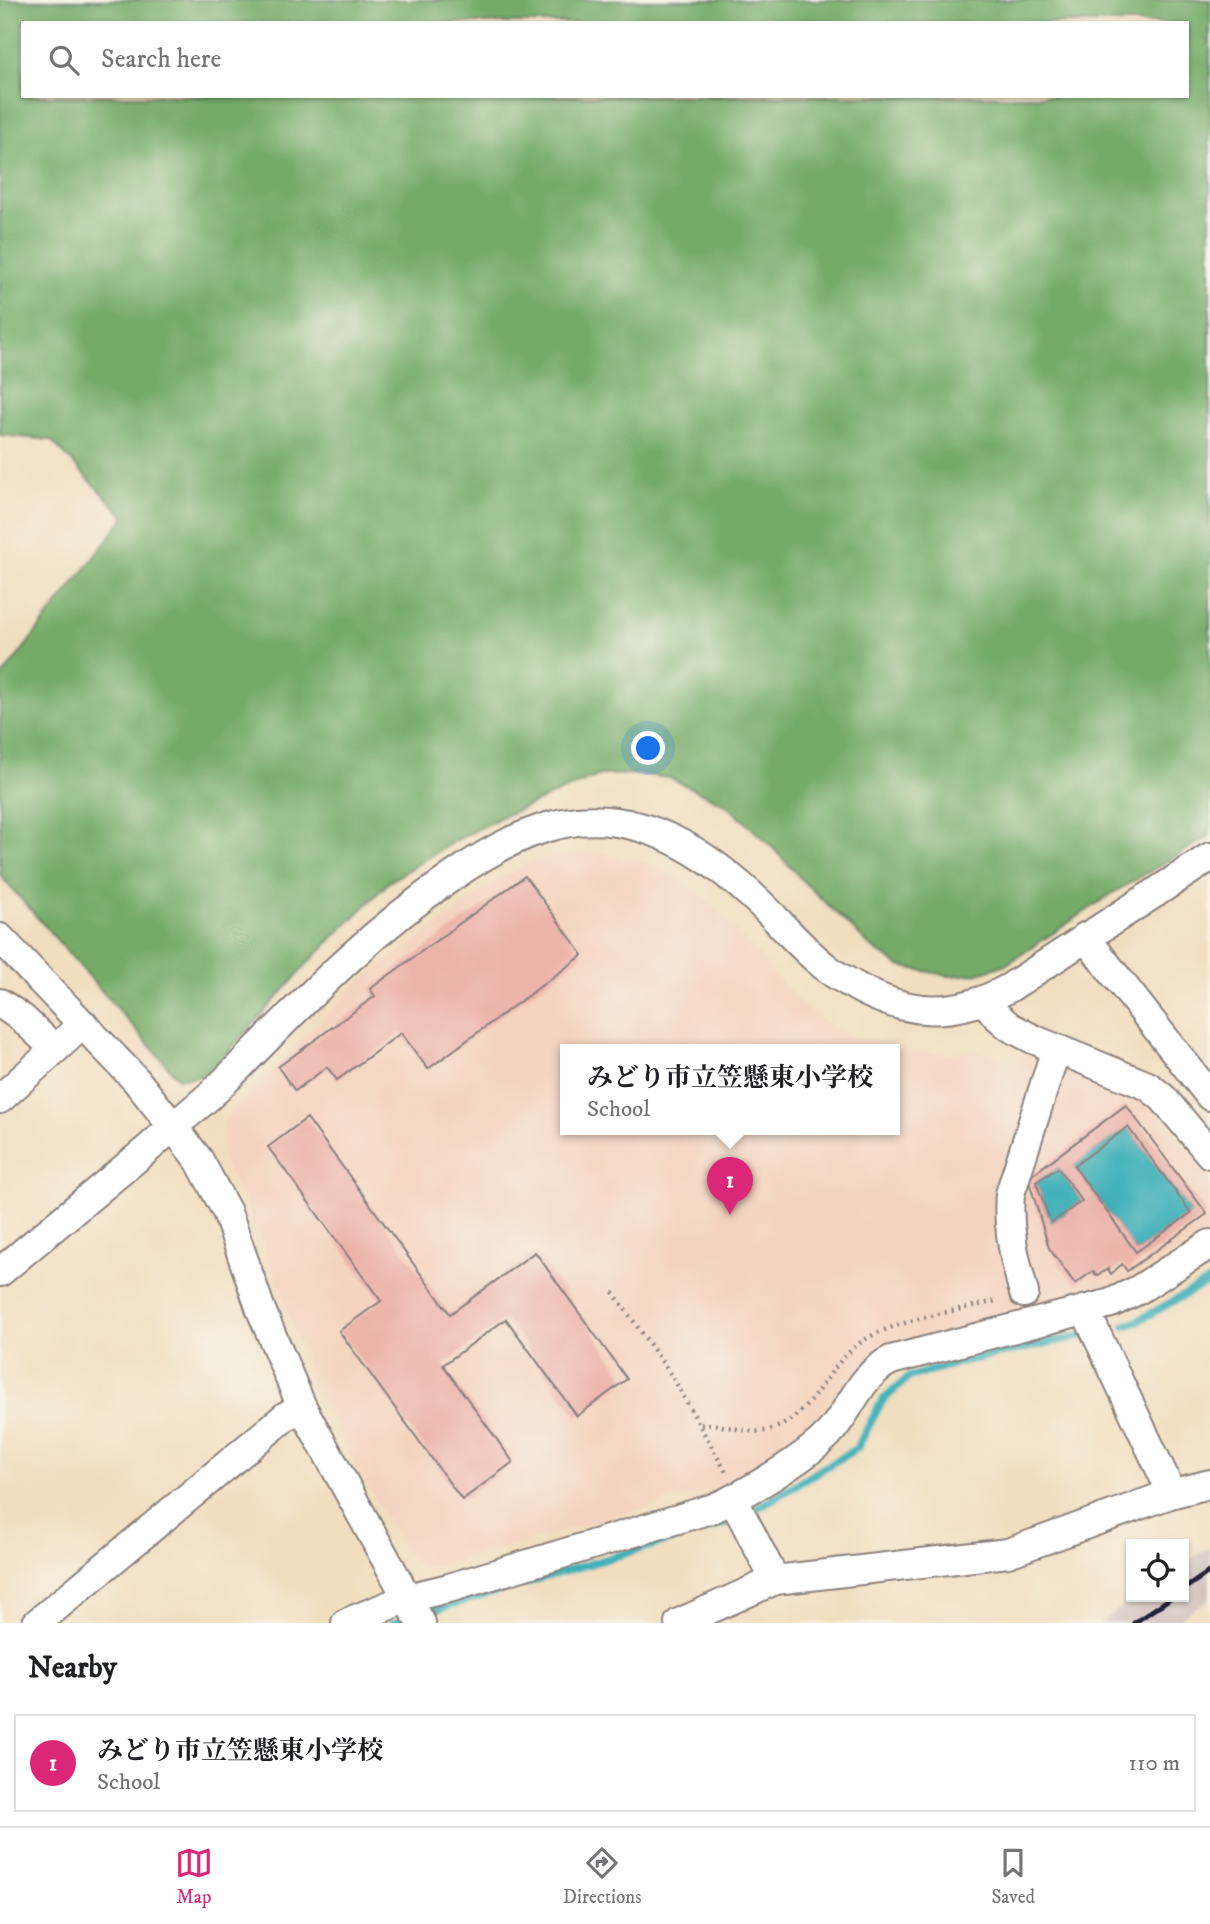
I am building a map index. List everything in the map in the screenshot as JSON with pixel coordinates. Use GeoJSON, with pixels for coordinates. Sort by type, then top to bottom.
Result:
{"type":"FeatureCollection","features":[{"type":"Feature","properties":{"kind":"street"},"geometry":{"type":"LineString","coordinates":[[0,1272],[200,1105],[286,1017],[370,938],[427,894],[507,843],[577,821],[620,821],[678,842],[709,861],[744,890],[830,971],[878,999],[929,1010],[955,1008],[985,1001],[1009,988],[1210,857]]}},
{"type":"Feature","properties":{"kind":"street"},"geometry":{"type":"LineString","coordinates":[[1085,937],[1205,1083]]}},
{"type":"Feature","properties":{"kind":"street"},"geometry":{"type":"LineString","coordinates":[[0,938],[136,1080],[200,1160],[227,1212],[276,1349],[302,1407],[421,1623]]}},
{"type":"Feature","properties":{"kind":"street"},"geometry":{"type":"LineString","coordinates":[[985,1001],[1010,1027],[1056,1049],[1148,1086],[1163,1098],[1210,1154]]}},
{"type":"Feature","properties":{"kind":"street"},"geometry":{"type":"LineString","coordinates":[[0,1003],[23,1019],[55,1049]]}},
{"type":"Feature","properties":{"kind":"street"},"geometry":{"type":"LineString","coordinates":[[0,1099],[83,1024]]}},
{"type":"Feature","properties":{"kind":"street"},"geometry":{"type":"LineString","coordinates":[[1024,1293],[1012,1246],[1008,1217],[1010,1194],[1056,1049]]}},
{"type":"Feature","properties":{"kind":"street"},"geometry":{"type":"LineString","coordinates":[[346,1623],[407,1598],[449,1588],[714,1508],[732,1490],[816,1446],[833,1429],[877,1367],[891,1360],[939,1349],[989,1333],[1111,1303],[1139,1290],[1210,1244]]}},
{"type":"Feature","properties":{"kind":"street"},"geometry":{"type":"LineString","coordinates":[[1086,1310],[1170,1494]]}},
{"type":"Feature","properties":{"kind":"street"},"geometry":{"type":"LineString","coordinates":[[37,1623],[286,1416],[302,1407]]}},
{"type":"Feature","properties":{"kind":"street"},"geometry":{"type":"LineString","coordinates":[[679,1623],[775,1580],[1008,1553],[1170,1494],[1210,1484]]}},
{"type":"Feature","properties":{"kind":"street"},"geometry":{"type":"LineString","coordinates":[[732,1490],[775,1580]]}},
{"type":"Feature","properties":{"kind":"path"},"geometry":{"type":"LineString","coordinates":[[613,1292],[672,1376],[732,1490]]}},
{"type":"Feature","properties":{"kind":"shaded area"},"geometry":{"type":"Polygon","coordinates":[[[597,853],[650,864],[676,877],[701,894],[723,915],[803,1006],[823,1021],[879,1044],[560,1044],[560,1135],[900,1135],[900,1049],[950,1055],[977,1050],[1017,1064],[1023,1052],[1132,1092],[1147,1102],[1210,1177],[1210,1231],[1119,1286],[888,1348],[851,1378],[818,1427],[803,1439],[755,1470],[709,1490],[427,1569],[418,1566],[410,1558],[362,1477],[311,1377],[271,1264],[243,1199],[222,1160],[224,1121],[354,986],[504,876],[532,862],[570,854],[597,853]]]}},
{"type":"Feature","properties":{"kind":"shaded area"},"geometry":{"type":"Polygon","coordinates":[[[1210,1546],[1210,1598],[1173,1623],[1099,1623],[1130,1602],[1189,1602],[1189,1561],[1210,1546]]]}},
{"type":"Feature","properties":{"kind":"green space"},"geometry":{"type":"Polygon","coordinates":[[[0,0],[1210,0],[1210,836],[1113,893],[1007,964],[975,974],[950,976],[899,966],[870,946],[727,805],[670,778],[640,774],[600,775],[499,818],[453,842],[389,882],[308,963],[211,1071],[199,1077],[178,1078],[0,875],[0,679],[125,517],[51,440],[0,435],[0,0]]]}},
{"type":"Feature","properties":{"kind":"water"},"geometry":{"type":"Polygon","coordinates":[[[1128,1127],[1191,1213],[1136,1252],[1074,1166],[1128,1127]]]}},
{"type":"Feature","properties":{"kind":"water"},"geometry":{"type":"Polygon","coordinates":[[[1058,1168],[1082,1201],[1051,1223],[1036,1182],[1058,1168]]]}},
{"type":"Feature","properties":{"kind":"building"},"geometry":{"type":"Polygon","coordinates":[[[525,876],[583,955],[428,1069],[401,1033],[337,1080],[327,1067],[295,1091],[278,1067],[375,996],[370,989],[525,876]]]}},
{"type":"Feature","properties":{"kind":"building"},"geometry":{"type":"Polygon","coordinates":[[[1126,1105],[1207,1214],[1127,1271],[1122,1264],[1111,1274],[1108,1269],[1097,1276],[1093,1271],[1075,1284],[1049,1248],[1028,1178],[1126,1105]],[[1128,1127],[1074,1166],[1136,1252],[1191,1213],[1128,1127]],[[1058,1168],[1036,1182],[1051,1223],[1082,1201],[1058,1168]]]}},
{"type":"Feature","properties":{"kind":"building"},"geometry":{"type":"Polygon","coordinates":[[[307,1118],[450,1314],[535,1252],[627,1379],[577,1416],[506,1319],[443,1365],[513,1462],[462,1500],[339,1331],[381,1301],[268,1147],[307,1118]]]}},
{"type":"Feature","properties":{"kind":"waterway"},"geometry":{"type":"LineString","coordinates":[[1125,1326],[1210,1281]]}},
{"type":"Feature","properties":{"kind":"waterway"},"geometry":{"type":"LineString","coordinates":[[756,1509],[857,1448],[882,1401],[909,1377],[965,1361],[1080,1336]]}},
{"type":"Feature","properties":{"kind":"waterway"},"geometry":{"type":"LineString","coordinates":[[427,1612],[728,1523]]}},
{"type":"Feature","properties":{"kind":"waterway"},"geometry":{"type":"LineString","coordinates":[[394,1623],[405,1619]]}},
{"type":"Feature","properties":{"kind":"railway"},"geometry":{"type":"LineString","coordinates":[[1189,1586],[1210,1571]]}},
{"type":"Feature","properties":{"kind":"railway"},"geometry":{"type":"LineString","coordinates":[[1134,1623],[1165,1602]]}},
{"type":"Feature","properties":{"kind":"place","name":"みどり市立笠懸東小学校"},"geometry":{"type":"Point","coordinates":[730,1215]}}]}
